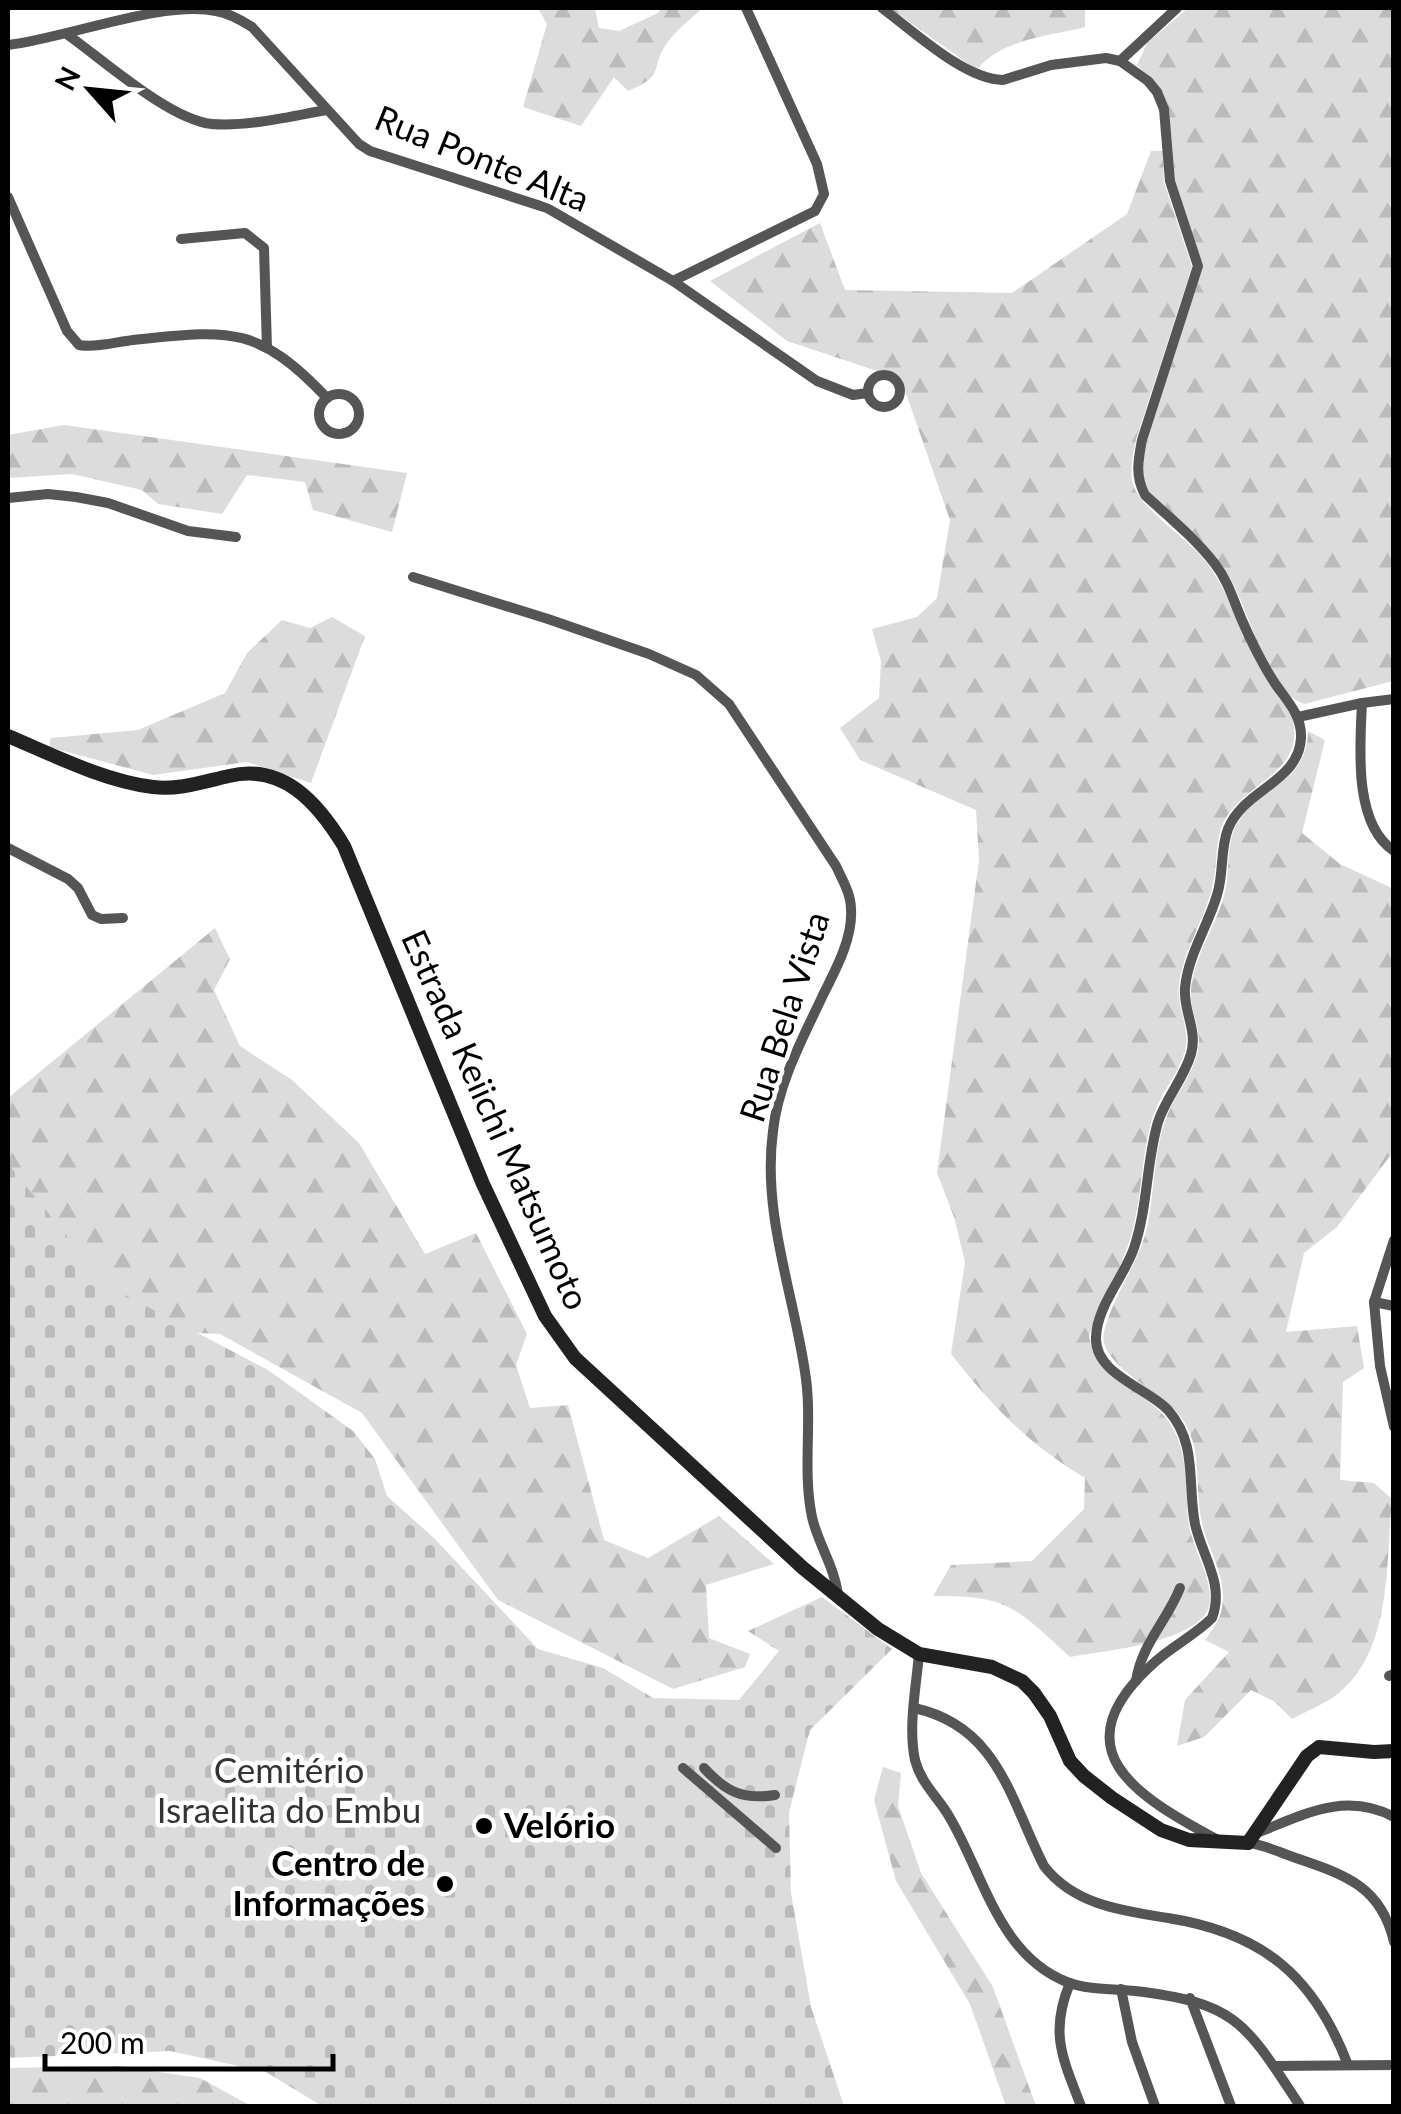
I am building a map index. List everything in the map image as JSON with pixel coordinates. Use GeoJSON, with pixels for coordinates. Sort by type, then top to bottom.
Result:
{"type":"FeatureCollection","features":[{"type":"Feature","properties":{"kind":"main road","name":"Estrada Keiichi Matsumoto"},"geometry":{"type":"LineString","coordinates":[[8,736],[81,766],[146,786],[187,787],[257,774],[274,776],[307,797],[344,846],[483,1184],[556,1334],[618,1398],[878,1630],[919,1654],[992,1667],[1022,1681],[1050,1716],[1070,1761],[1084,1776],[1162,1830],[1189,1840],[1224,1843],[1253,1838]]}},
{"type":"Feature","properties":{"kind":"main road"},"geometry":{"type":"LineString","coordinates":[[1253,1838],[1313,1750],[1327,1747],[1394,1751]]}},
{"type":"Feature","properties":{"kind":"street"},"geometry":{"type":"LineString","coordinates":[[673,280],[815,210],[824,194],[817,164],[746,8]]}},
{"type":"Feature","properties":{"kind":"street"},"geometry":{"type":"LineString","coordinates":[[882,8],[988,80],[1002,80],[1087,58],[1120,61],[1157,92],[1164,109],[1170,181],[1198,266],[1142,440],[1138,482],[1145,495],[1217,566],[1260,659],[1298,717],[1301,742],[1292,764],[1249,798],[1235,813],[1226,832],[1218,895],[1194,950],[1184,989],[1194,1040],[1190,1057],[1160,1117],[1137,1237],[1096,1336],[1097,1348],[1117,1374],[1167,1409],[1180,1426],[1192,1460],[1195,1524],[1216,1596],[1212,1618],[1156,1660],[1124,1697],[1109,1740],[1118,1768],[1140,1794],[1224,1843]]}},
{"type":"Feature","properties":{"kind":"street"},"geometry":{"type":"LineString","coordinates":[[1120,61],[1177,8]]}},
{"type":"Feature","properties":{"kind":"street"},"geometry":{"type":"LineString","coordinates":[[8,45],[163,12],[219,11],[252,27],[327,110]]}},
{"type":"Feature","properties":{"kind":"street","name":"Rua Ponte Alta"},"geometry":{"type":"LineString","coordinates":[[68,35],[166,106],[193,120],[214,124],[327,110],[345,132],[370,151],[548,208],[673,280],[817,381],[852,395],[868,393]]}},
{"type":"Feature","properties":{"kind":"street"},"geometry":{"type":"LineString","coordinates":[[8,197],[67,331],[80,344],[212,332],[254,340],[302,371],[327,398]]}},
{"type":"Feature","properties":{"kind":"street"},"geometry":{"type":"LineString","coordinates":[[181,239],[244,233],[264,248],[267,348]]}},
{"type":"Feature","properties":{"kind":"street"},"geometry":{"type":"LineString","coordinates":[[8,498],[48,494],[108,502],[188,531],[236,537]]}},
{"type":"Feature","properties":{"kind":"street","name":"Rua Bela Vista"},"geometry":{"type":"LineString","coordinates":[[413,577],[548,619],[649,654],[696,675],[729,704],[836,866],[847,890],[852,909],[848,934],[837,967],[789,1070],[775,1116],[770,1161],[776,1232],[806,1373],[811,1510],[836,1580],[838,1597]]}},
{"type":"Feature","properties":{"kind":"street"},"geometry":{"type":"LineString","coordinates":[[1298,717],[1394,698]]}},
{"type":"Feature","properties":{"kind":"street"},"geometry":{"type":"LineString","coordinates":[[1362,703],[1360,756],[1366,806],[1374,832],[1394,851]]}},
{"type":"Feature","properties":{"kind":"street"},"geometry":{"type":"LineString","coordinates":[[8,848],[68,879],[78,888],[92,915],[101,919],[123,918]]}},
{"type":"Feature","properties":{"kind":"street"},"geometry":{"type":"LineString","coordinates":[[1394,1240],[1374,1302],[1380,1366],[1394,1427]]}},
{"type":"Feature","properties":{"kind":"street"},"geometry":{"type":"LineString","coordinates":[[1374,1302],[1394,1306]]}},
{"type":"Feature","properties":{"kind":"street"},"geometry":{"type":"LineString","coordinates":[[1136,1682],[1143,1653],[1180,1588]]}},
{"type":"Feature","properties":{"kind":"street"},"geometry":{"type":"LineString","coordinates":[[919,1654],[912,1742],[923,1782],[950,1819],[994,1908],[1026,1956],[1070,1984],[1190,1998],[1207,2004],[1238,2022],[1300,2106]]}},
{"type":"Feature","properties":{"kind":"street"},"geometry":{"type":"LineString","coordinates":[[914,1708],[939,1713],[988,1752],[1002,1772],[1039,1856],[1054,1878],[1069,1890],[1102,1905],[1206,1926],[1262,1949],[1294,1973],[1307,1989],[1332,2026],[1348,2066]]}},
{"type":"Feature","properties":{"kind":"street"},"geometry":{"type":"LineString","coordinates":[[682,1768],[776,1848]]}},
{"type":"Feature","properties":{"kind":"street"},"geometry":{"type":"LineString","coordinates":[[704,1768],[732,1793],[757,1798],[775,1794]]}},
{"type":"Feature","properties":{"kind":"street"},"geometry":{"type":"LineString","coordinates":[[1253,1838],[1324,1806],[1366,1806],[1394,1817]]}},
{"type":"Feature","properties":{"kind":"street"},"geometry":{"type":"LineString","coordinates":[[1253,1838],[1354,1881],[1381,1906],[1394,1942]]}},
{"type":"Feature","properties":{"kind":"street"},"geometry":{"type":"LineString","coordinates":[[1070,1984],[1057,2026],[1081,2106]]}},
{"type":"Feature","properties":{"kind":"street"},"geometry":{"type":"LineString","coordinates":[[1120,1990],[1132,2042],[1155,2106]]}},
{"type":"Feature","properties":{"kind":"street"},"geometry":{"type":"LineString","coordinates":[[1190,1998],[1231,2106]]}},
{"type":"Feature","properties":{"kind":"street"},"geometry":{"type":"LineString","coordinates":[[1274,2066],[1394,2066]]}},
{"type":"Feature","properties":{"kind":"green space"},"geometry":{"type":"Polygon","coordinates":[[[538,8],[595,8],[599,28],[619,31],[662,8],[703,8],[667,43],[653,76],[628,91],[614,77],[581,126],[523,107],[547,24],[538,8]]]}},
{"type":"Feature","properties":{"kind":"green space"},"geometry":{"type":"Polygon","coordinates":[[[890,8],[1085,8],[1085,27],[1012,45],[977,70],[890,8]]]}},
{"type":"Feature","properties":{"kind":"green space"},"geometry":{"type":"Polygon","coordinates":[[[1188,8],[1393,8],[1393,681],[1304,704],[1280,684],[1222,566],[1193,532],[1149,492],[1144,480],[1147,441],[1203,266],[1175,180],[1169,108],[1161,89],[1137,65],[1147,43],[1188,8]]]}},
{"type":"Feature","properties":{"kind":"green space"},"geometry":{"type":"Polygon","coordinates":[[[1151,151],[1163,151],[1164,182],[1192,267],[1136,439],[1133,484],[1144,502],[1211,570],[1261,671],[1294,726],[1287,758],[1238,803],[1220,832],[1211,892],[1184,961],[1179,985],[1185,1051],[1152,1119],[1130,1238],[1089,1336],[1093,1351],[1109,1373],[1155,1406],[1173,1428],[1184,1465],[1190,1529],[1210,1600],[1205,1614],[1193,1626],[1174,1635],[1070,1657],[1010,1608],[979,1598],[933,1596],[951,1565],[1032,1561],[1084,1509],[1085,1478],[1012,1422],[951,1354],[965,1262],[954,1217],[937,1173],[979,860],[976,810],[860,760],[840,728],[879,698],[881,661],[872,629],[917,617],[937,598],[950,520],[901,379],[787,341],[710,281],[820,223],[845,290],[1012,293],[1127,214],[1151,151]]]}},
{"type":"Feature","properties":{"kind":"green space"},"geometry":{"type":"Polygon","coordinates":[[[64,425],[407,473],[392,532],[313,510],[305,482],[247,475],[222,514],[158,504],[142,490],[72,474],[8,478],[8,435],[64,425]]]}},
{"type":"Feature","properties":{"kind":"green space"},"geometry":{"type":"Polygon","coordinates":[[[332,617],[365,636],[311,783],[247,762],[153,775],[49,747],[51,738],[138,730],[225,693],[247,653],[282,620],[310,628],[332,617]]]}},
{"type":"Feature","properties":{"kind":"green space"},"geometry":{"type":"Polygon","coordinates":[[[1308,731],[1325,740],[1302,833],[1340,864],[1394,889],[1393,1152],[1337,1227],[1304,1253],[1286,1332],[1357,1326],[1364,1368],[1343,1382],[1340,1480],[1374,1483],[1392,1499],[1387,1576],[1378,1628],[1369,1652],[1357,1674],[1340,1692],[1292,1719],[1275,1702],[1251,1690],[1204,1737],[1177,1746],[1185,1700],[1229,1652],[1205,1640],[1220,1616],[1222,1586],[1203,1527],[1196,1457],[1188,1430],[1172,1407],[1110,1355],[1104,1344],[1104,1332],[1147,1228],[1159,1143],[1167,1116],[1197,1055],[1199,1037],[1191,989],[1200,954],[1224,896],[1234,830],[1253,804],[1299,764],[1308,731]]]}},
{"type":"Feature","properties":{"kind":"green space"},"geometry":{"type":"Polygon","coordinates":[[[215,928],[230,959],[214,990],[240,1046],[292,1080],[359,1143],[425,1254],[476,1233],[527,1334],[516,1365],[530,1408],[568,1405],[604,1540],[648,1558],[719,1516],[774,1564],[706,1585],[709,1638],[750,1654],[745,1667],[673,1689],[498,1600],[362,1413],[220,1334],[130,1330],[8,1170],[8,1098],[215,928]]]}},
{"type":"Feature","properties":{"kind":"green space","name":"Cemitério Israelita do Embu"},"geometry":{"type":"Polygon","coordinates":[[[8,1164],[108,1286],[268,1370],[353,1431],[375,1459],[387,1496],[434,1538],[538,1649],[603,1668],[653,1698],[739,1700],[779,1651],[748,1631],[822,1597],[892,1649],[810,1730],[789,1812],[791,1893],[811,2007],[844,2106],[322,2106],[266,2072],[170,2051],[8,2058],[8,1164]]]}},
{"type":"Feature","properties":{"kind":"green space"},"geometry":{"type":"Polygon","coordinates":[[[883,1767],[901,1773],[898,1806],[921,1873],[993,1987],[1036,2106],[1006,2106],[970,2004],[896,1881],[874,1800],[883,1767]]]}},
{"type":"Feature","properties":{"kind":"green space"},"geometry":{"type":"Polygon","coordinates":[[[118,2066],[200,2078],[251,2106],[8,2106],[8,2068],[118,2066]]]}},
{"type":"Feature","properties":{"kind":"place","name":"Velório"},"geometry":{"type":"Point","coordinates":[484,1826]}},
{"type":"Feature","properties":{"kind":"place","name":"Centro de Informações"},"geometry":{"type":"Point","coordinates":[445,1884]}}]}
